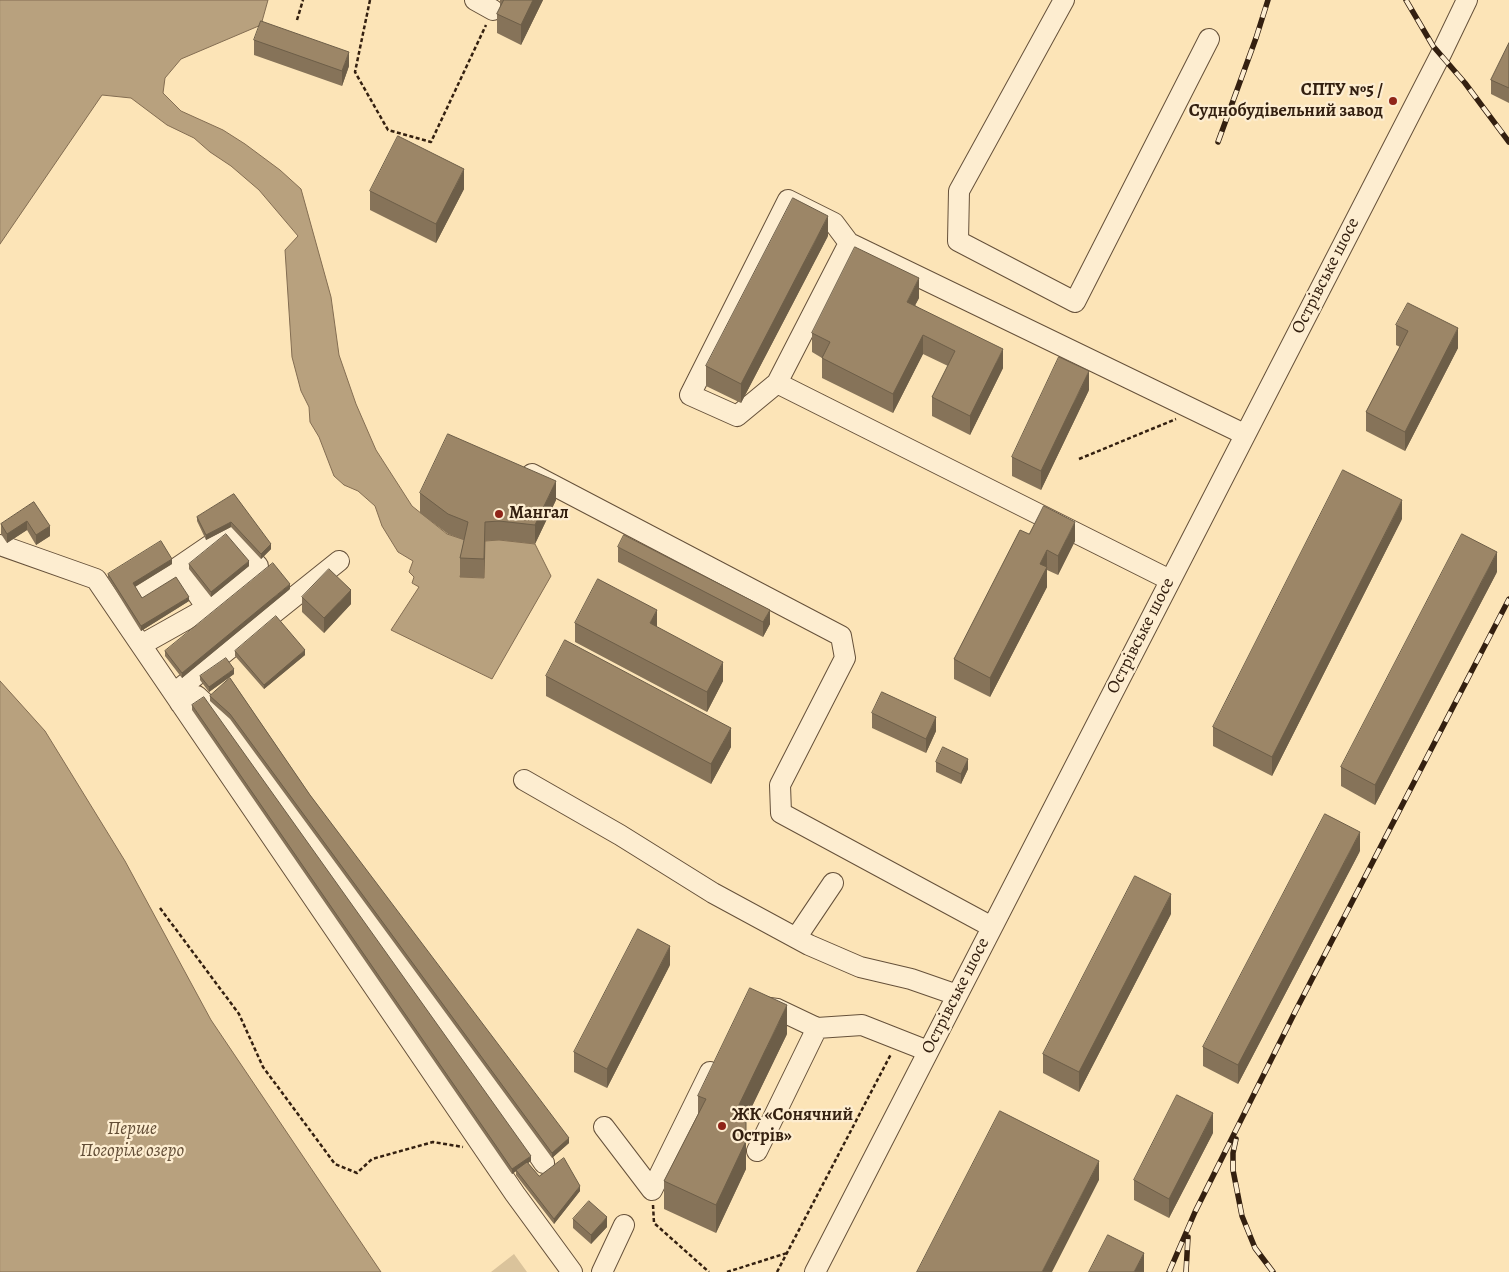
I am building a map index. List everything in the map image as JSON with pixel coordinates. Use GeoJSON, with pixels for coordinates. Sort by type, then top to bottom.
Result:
{"type":"FeatureCollection","features":[{"type":"Feature","properties":{"kind":"street"},"geometry":{"type":"LineString","coordinates":[[475,0],[494,10]]}},
{"type":"Feature","properties":{"kind":"street"},"geometry":{"type":"LineString","coordinates":[[1064,0],[958,190],[958,241],[1075,302],[1209,39]]}},
{"type":"Feature","properties":{"kind":"street","name":"Острівське шосе"},"geometry":{"type":"LineString","coordinates":[[815,1272],[1467,0]]}},
{"type":"Feature","properties":{"kind":"street"},"geometry":{"type":"LineString","coordinates":[[849,243],[777,383],[737,416],[690,395],[788,200],[834,223],[849,243],[1244,434]]}},
{"type":"Feature","properties":{"kind":"street"},"geometry":{"type":"LineString","coordinates":[[777,383],[1170,580]]}},
{"type":"Feature","properties":{"kind":"street"},"geometry":{"type":"LineString","coordinates":[[519,467],[841,636],[845,658],[780,785],[781,813],[992,927]]}},
{"type":"Feature","properties":{"kind":"street"},"geometry":{"type":"LineString","coordinates":[[141,644],[207,608],[258,566],[228,533],[143,591]]}},
{"type":"Feature","properties":{"kind":"street"},"geometry":{"type":"LineString","coordinates":[[0,545],[96,579],[484,1150],[572,1272]]}},
{"type":"Feature","properties":{"kind":"street"},"geometry":{"type":"LineString","coordinates":[[177,698],[340,561]]}},
{"type":"Feature","properties":{"kind":"street"},"geometry":{"type":"LineString","coordinates":[[179,567],[207,608]]}},
{"type":"Feature","properties":{"kind":"street"},"geometry":{"type":"LineString","coordinates":[[177,698],[197,696],[224,721],[495,1091],[544,1163]]}},
{"type":"Feature","properties":{"kind":"street"},"geometry":{"type":"LineString","coordinates":[[524,780],[620,835],[712,893],[796,938],[860,967],[911,979],[957,995]]}},
{"type":"Feature","properties":{"kind":"street"},"geometry":{"type":"LineString","coordinates":[[796,938],[833,883]]}},
{"type":"Feature","properties":{"kind":"street"},"geometry":{"type":"LineString","coordinates":[[743,1005],[777,1009],[817,1028],[862,1025],[928,1051]]}},
{"type":"Feature","properties":{"kind":"street"},"geometry":{"type":"LineString","coordinates":[[757,1151],[817,1028]]}},
{"type":"Feature","properties":{"kind":"street"},"geometry":{"type":"LineString","coordinates":[[604,1127],[652,1190],[717,1058]]}},
{"type":"Feature","properties":{"kind":"street"},"geometry":{"type":"LineString","coordinates":[[602,1272],[624,1224]]}},
{"type":"Feature","properties":{"kind":"path"},"geometry":{"type":"LineString","coordinates":[[296,20],[303,0]]}},
{"type":"Feature","properties":{"kind":"path"},"geometry":{"type":"LineString","coordinates":[[370,0],[355,72],[388,130],[431,142],[494,10]]}},
{"type":"Feature","properties":{"kind":"path"},"geometry":{"type":"LineString","coordinates":[[1079,459],[1196,411]]}},
{"type":"Feature","properties":{"kind":"path"},"geometry":{"type":"LineString","coordinates":[[160,908],[239,1014],[263,1067],[335,1164],[357,1173],[372,1159],[433,1142],[484,1150]]}},
{"type":"Feature","properties":{"kind":"path"},"geometry":{"type":"LineString","coordinates":[[777,1272],[898,1039]]}},
{"type":"Feature","properties":{"kind":"path"},"geometry":{"type":"LineString","coordinates":[[652,1190],[654,1223],[709,1272]]}},
{"type":"Feature","properties":{"kind":"path"},"geometry":{"type":"LineString","coordinates":[[727,1272],[787,1253]]}},
{"type":"Feature","properties":{"kind":"shaded area"},"geometry":{"type":"Polygon","coordinates":[[[514,1254],[527,1272],[491,1272],[514,1254]]]}},
{"type":"Feature","properties":{"kind":"water"},"geometry":{"type":"Polygon","coordinates":[[[0,0],[268,0],[261,25],[181,59],[165,78],[163,93],[181,111],[223,130],[245,144],[280,170],[301,189],[331,297],[339,355],[356,404],[376,450],[412,506],[447,534],[468,541],[460,577],[484,578],[485,541],[499,540],[535,544],[551,576],[492,679],[391,630],[419,587],[412,583],[414,577],[409,572],[413,561],[398,552],[382,526],[375,506],[358,491],[344,485],[334,476],[319,437],[310,422],[309,407],[301,391],[292,357],[285,250],[298,236],[259,190],[194,138],[167,125],[131,98],[102,95],[0,244],[0,0]]]}},
{"type":"Feature","properties":{"kind":"water","name":"Перше Погоріле озеро"},"geometry":{"type":"Polygon","coordinates":[[[0,681],[45,731],[125,861],[211,1020],[381,1272],[0,1272],[0,681]]]}},
{"type":"Feature","properties":{"kind":"building"},"geometry":{"type":"Polygon","coordinates":[[[504,0],[533,0],[521,25],[497,14],[504,0]]]}},
{"type":"Feature","properties":{"kind":"building"},"geometry":{"type":"Polygon","coordinates":[[[261,21],[349,52],[342,71],[254,40],[261,21]]]}},
{"type":"Feature","properties":{"kind":"building"},"geometry":{"type":"Polygon","coordinates":[[[1509,43],[1509,88],[1491,80],[1509,43]]]}},
{"type":"Feature","properties":{"kind":"building"},"geometry":{"type":"Polygon","coordinates":[[[398,136],[464,169],[436,224],[370,191],[398,136]]]}},
{"type":"Feature","properties":{"kind":"building"},"geometry":{"type":"Polygon","coordinates":[[[793,198],[828,216],[741,384],[706,366],[793,198]]]}},
{"type":"Feature","properties":{"kind":"building"},"geometry":{"type":"Polygon","coordinates":[[[855,247],[919,278],[907,302],[1003,349],[970,416],[932,397],[955,351],[923,335],[893,394],[822,358],[830,342],[812,333],[855,247]]]}},
{"type":"Feature","properties":{"kind":"building"},"geometry":{"type":"Polygon","coordinates":[[[1408,303],[1458,328],[1405,432],[1366,412],[1408,331],[1396,325],[1408,303]]]}},
{"type":"Feature","properties":{"kind":"building"},"geometry":{"type":"Polygon","coordinates":[[[1059,357],[1089,371],[1041,471],[1012,457],[1059,357]]]}},
{"type":"Feature","properties":{"kind":"building"},"geometry":{"type":"Polygon","coordinates":[[[448,434],[556,481],[535,525],[499,521],[485,522],[484,559],[460,558],[468,522],[448,514],[420,493],[448,434]]]}},
{"type":"Feature","properties":{"kind":"building"},"geometry":{"type":"Polygon","coordinates":[[[1343,470],[1402,500],[1272,757],[1213,727],[1343,470]]]}},
{"type":"Feature","properties":{"kind":"building"},"geometry":{"type":"Polygon","coordinates":[[[234,494],[271,544],[261,554],[231,522],[206,535],[197,517],[234,494]]]}},
{"type":"Feature","properties":{"kind":"building"},"geometry":{"type":"Polygon","coordinates":[[[34,502],[50,526],[36,535],[27,521],[7,534],[1,524],[34,502]]]}},
{"type":"Feature","properties":{"kind":"building"},"geometry":{"type":"Polygon","coordinates":[[[1044,506],[1075,522],[1058,556],[1047,550],[1040,564],[1047,567],[990,678],[954,659],[1020,530],[1029,534],[1044,506]]]}},
{"type":"Feature","properties":{"kind":"building"},"geometry":{"type":"Polygon","coordinates":[[[226,534],[249,561],[211,592],[189,564],[226,534]]]}},
{"type":"Feature","properties":{"kind":"building"},"geometry":{"type":"Polygon","coordinates":[[[1462,534],[1497,552],[1375,785],[1341,767],[1462,534]]]}},
{"type":"Feature","properties":{"kind":"building"},"geometry":{"type":"Polygon","coordinates":[[[624,535],[770,610],[763,622],[618,547],[624,535]]]}},
{"type":"Feature","properties":{"kind":"building"},"geometry":{"type":"Polygon","coordinates":[[[161,541],[172,559],[133,583],[142,598],[176,577],[189,597],[141,626],[108,574],[161,541]]]}},
{"type":"Feature","properties":{"kind":"building"},"geometry":{"type":"Polygon","coordinates":[[[273,563],[290,584],[182,673],[165,651],[273,563]]]}},
{"type":"Feature","properties":{"kind":"building"},"geometry":{"type":"Polygon","coordinates":[[[329,569],[351,590],[324,618],[302,597],[329,569]]]}},
{"type":"Feature","properties":{"kind":"building"},"geometry":{"type":"Polygon","coordinates":[[[598,579],[657,610],[650,623],[723,662],[707,692],[575,623],[598,579]]]}},
{"type":"Feature","properties":{"kind":"building"},"geometry":{"type":"Polygon","coordinates":[[[276,616],[305,650],[264,685],[235,651],[276,616]]]}},
{"type":"Feature","properties":{"kind":"building"},"geometry":{"type":"Polygon","coordinates":[[[565,640],[731,728],[711,764],[546,676],[565,640]]]}},
{"type":"Feature","properties":{"kind":"building"},"geometry":{"type":"Polygon","coordinates":[[[226,658],[234,669],[209,687],[200,676],[226,658]]]}},
{"type":"Feature","properties":{"kind":"building"},"geometry":{"type":"Polygon","coordinates":[[[230,678],[310,795],[569,1138],[552,1153],[230,714],[210,696],[230,678]]]}},
{"type":"Feature","properties":{"kind":"building"},"geometry":{"type":"Polygon","coordinates":[[[882,692],[936,717],[926,739],[872,713],[882,692]]]}},
{"type":"Feature","properties":{"kind":"building"},"geometry":{"type":"Polygon","coordinates":[[[204,697],[531,1156],[512,1169],[192,705],[204,697]]]}},
{"type":"Feature","properties":{"kind":"building"},"geometry":{"type":"Polygon","coordinates":[[[943,747],[968,759],[961,774],[936,762],[943,747]]]}},
{"type":"Feature","properties":{"kind":"building"},"geometry":{"type":"Polygon","coordinates":[[[1325,814],[1360,832],[1238,1065],[1203,1047],[1325,814]]]}},
{"type":"Feature","properties":{"kind":"building"},"geometry":{"type":"Polygon","coordinates":[[[1135,876],[1171,894],[1079,1072],[1043,1054],[1135,876]]]}},
{"type":"Feature","properties":{"kind":"building"},"geometry":{"type":"Polygon","coordinates":[[[638,929],[670,946],[607,1069],[574,1052],[638,929]]]}},
{"type":"Feature","properties":{"kind":"building","name":"ЖК «Сонячний Острів»"},"geometry":{"type":"Polygon","coordinates":[[[750,988],[787,1005],[737,1109],[746,1113],[746,1141],[716,1205],[664,1181],[706,1099],[698,1096],[750,988]]]}},
{"type":"Feature","properties":{"kind":"building"},"geometry":{"type":"Polygon","coordinates":[[[1177,1095],[1213,1113],[1169,1199],[1134,1180],[1177,1095]]]}},
{"type":"Feature","properties":{"kind":"building"},"geometry":{"type":"Polygon","coordinates":[[[1000,1111],[1099,1161],[1042,1272],[917,1272],[1000,1111]]]}},
{"type":"Feature","properties":{"kind":"building"},"geometry":{"type":"Polygon","coordinates":[[[564,1158],[580,1186],[554,1219],[516,1170],[527,1162],[539,1176],[564,1158]]]}},
{"type":"Feature","properties":{"kind":"building"},"geometry":{"type":"Polygon","coordinates":[[[589,1201],[607,1217],[591,1235],[573,1219],[589,1201]]]}},
{"type":"Feature","properties":{"kind":"building"},"geometry":{"type":"Polygon","coordinates":[[[1108,1235],[1144,1253],[1134,1272],[1089,1272],[1108,1235]]]}},
{"type":"Feature","properties":{"kind":"railway"},"geometry":{"type":"LineString","coordinates":[[1218,142],[1268,0]]}},
{"type":"Feature","properties":{"kind":"railway"},"geometry":{"type":"LineString","coordinates":[[1406,0],[1433,46],[1465,83],[1509,142]]}},
{"type":"Feature","properties":{"kind":"railway"},"geometry":{"type":"LineString","coordinates":[[1169,1272],[1195,1212],[1296,1010],[1509,599]]}},
{"type":"Feature","properties":{"kind":"railway"},"geometry":{"type":"LineString","coordinates":[[1236,1139],[1233,1153],[1233,1170],[1242,1216],[1255,1248],[1273,1272]]}},
{"type":"Feature","properties":{"kind":"railway"},"geometry":{"type":"LineString","coordinates":[[1186,1272],[1188,1237]]}},
{"type":"Feature","properties":{"kind":"place","name":"СПТУ №5 / Суднобудівельний завод"},"geometry":{"type":"Point","coordinates":[1393,101]}},
{"type":"Feature","properties":{"kind":"place","name":"Мангал"},"geometry":{"type":"Point","coordinates":[499,514]}},
{"type":"Feature","properties":{"kind":"place","name":"ЖК «Сонячний Острів»"},"geometry":{"type":"Point","coordinates":[722,1126]}}]}
